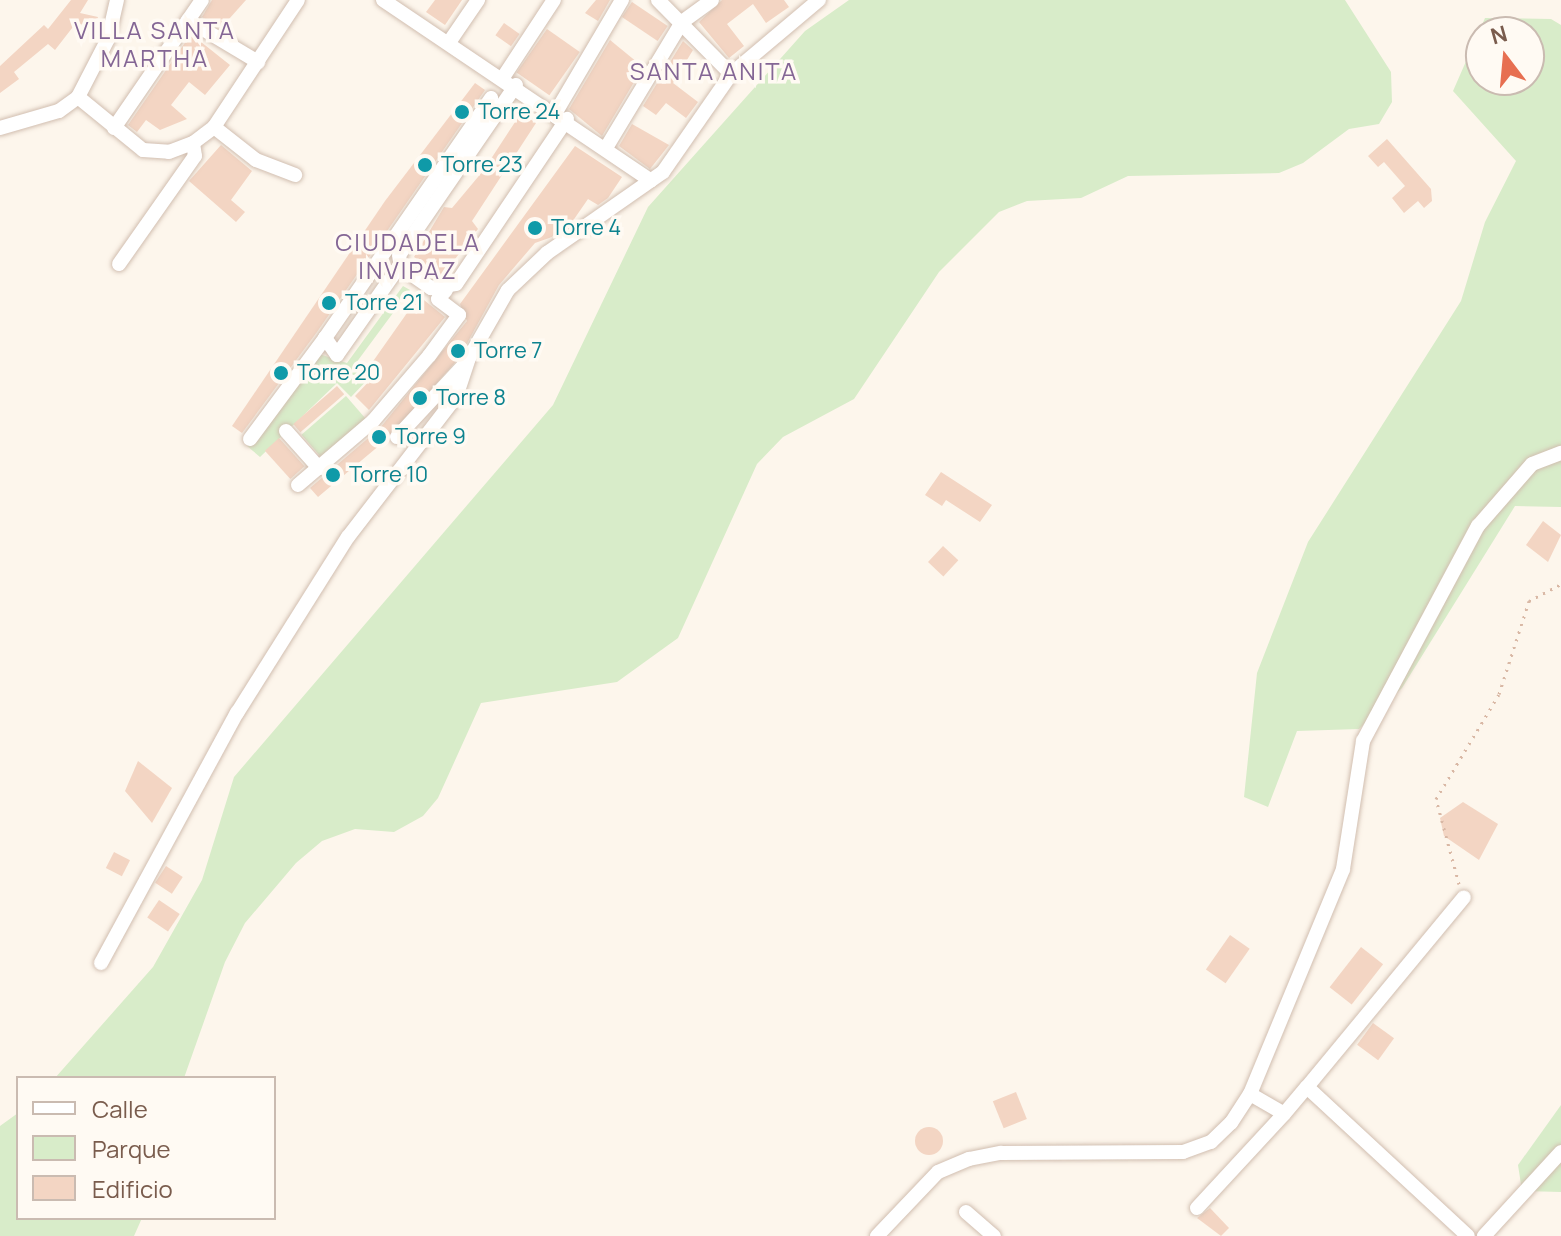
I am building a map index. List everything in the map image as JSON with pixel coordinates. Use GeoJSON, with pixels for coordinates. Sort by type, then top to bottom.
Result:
{"type":"FeatureCollection","features":[{"type":"Feature","properties":{"kind":"street"},"geometry":{"type":"LineString","coordinates":[[0,128],[59,111],[78,97],[108,39],[117,0]]}},
{"type":"Feature","properties":{"kind":"street"},"geometry":{"type":"LineString","coordinates":[[114,128],[202,0]]}},
{"type":"Feature","properties":{"kind":"street"},"geometry":{"type":"LineString","coordinates":[[78,97],[143,150],[169,152],[193,143],[214,127],[298,0]]}},
{"type":"Feature","properties":{"kind":"street"},"geometry":{"type":"LineString","coordinates":[[383,0],[404,5],[450,41],[562,115],[651,181]]}},
{"type":"Feature","properties":{"kind":"street"},"geometry":{"type":"LineString","coordinates":[[450,41],[478,0]]}},
{"type":"Feature","properties":{"kind":"street"},"geometry":{"type":"LineString","coordinates":[[337,355],[400,265],[401,251],[510,80],[554,0]]}},
{"type":"Feature","properties":{"kind":"street"},"geometry":{"type":"LineString","coordinates":[[298,485],[397,395],[459,315],[438,299],[562,115],[622,0]]}},
{"type":"Feature","properties":{"kind":"street"},"geometry":{"type":"LineString","coordinates":[[658,0],[731,74]]}},
{"type":"Feature","properties":{"kind":"street"},"geometry":{"type":"LineString","coordinates":[[606,148],[682,22],[712,0]]}},
{"type":"Feature","properties":{"kind":"street"},"geometry":{"type":"LineString","coordinates":[[101,963],[237,713],[348,537],[456,397],[469,358],[508,290],[558,245],[651,181],[731,74],[819,0]]}},
{"type":"Feature","properties":{"kind":"street"},"geometry":{"type":"LineString","coordinates":[[188,20],[258,62]]}},
{"type":"Feature","properties":{"kind":"street"},"geometry":{"type":"LineString","coordinates":[[250,439],[325,338],[491,98]]}},
{"type":"Feature","properties":{"kind":"street"},"geometry":{"type":"LineString","coordinates":[[214,127],[256,160],[295,175]]}},
{"type":"Feature","properties":{"kind":"street"},"geometry":{"type":"LineString","coordinates":[[119,264],[195,156],[193,143]]}},
{"type":"Feature","properties":{"kind":"street"},"geometry":{"type":"LineString","coordinates":[[400,265],[431,288],[446,290]]}},
{"type":"Feature","properties":{"kind":"street"},"geometry":{"type":"LineString","coordinates":[[325,338],[337,355]]}},
{"type":"Feature","properties":{"kind":"street"},"geometry":{"type":"LineString","coordinates":[[315,351],[337,355]]}},
{"type":"Feature","properties":{"kind":"street"},"geometry":{"type":"LineString","coordinates":[[397,437],[469,358]]}},
{"type":"Feature","properties":{"kind":"street"},"geometry":{"type":"LineString","coordinates":[[286,431],[319,468]]}},
{"type":"Feature","properties":{"kind":"street"},"geometry":{"type":"LineString","coordinates":[[877,1236],[938,1172],[969,1159],[1001,1153],[1183,1152],[1211,1142],[1250,1094],[1343,869],[1363,741],[1478,526],[1532,464],[1561,453]]}},
{"type":"Feature","properties":{"kind":"street"},"geometry":{"type":"LineString","coordinates":[[1197,1208],[1284,1114],[1464,897]]}},
{"type":"Feature","properties":{"kind":"street"},"geometry":{"type":"LineString","coordinates":[[1307,1087],[1468,1236]]}},
{"type":"Feature","properties":{"kind":"street"},"geometry":{"type":"LineString","coordinates":[[1250,1094],[1284,1114]]}},
{"type":"Feature","properties":{"kind":"street"},"geometry":{"type":"LineString","coordinates":[[1484,1236],[1561,1152]]}},
{"type":"Feature","properties":{"kind":"street"},"geometry":{"type":"LineString","coordinates":[[966,1212],[994,1236]]}},
{"type":"Feature","properties":{"kind":"path"},"geometry":{"type":"LineString","coordinates":[[1464,897],[1436,799],[1499,694],[1529,601],[1561,584]]}},
{"type":"Feature","properties":{"kind":"green space"},"geometry":{"type":"Polygon","coordinates":[[[849,0],[1345,0],[1391,72],[1392,102],[1379,124],[1349,129],[1303,163],[1279,173],[1128,176],[1081,198],[1027,201],[999,212],[939,272],[854,399],[783,437],[757,464],[678,638],[617,682],[481,703],[438,798],[423,816],[394,832],[355,829],[322,841],[296,863],[245,923],[225,962],[185,1076],[57,1076],[153,967],[202,880],[234,777],[553,405],[648,207],[805,31],[849,0]]]}},
{"type":"Feature","properties":{"kind":"green space"},"geometry":{"type":"Polygon","coordinates":[[[1545,19],[1551,19],[1561,25],[1561,507],[1515,506],[1402,688],[1359,729],[1297,731],[1268,807],[1244,797],[1257,673],[1308,542],[1461,301],[1485,222],[1516,161],[1453,91],[1465,64],[1465,96],[1545,96],[1545,19]]]}},
{"type":"Feature","properties":{"kind":"green space"},"geometry":{"type":"Polygon","coordinates":[[[403,286],[410,290],[356,363],[372,375],[351,397],[337,383],[260,457],[247,446],[316,353],[347,363],[403,286]]]}},
{"type":"Feature","properties":{"kind":"green space"},"geometry":{"type":"Polygon","coordinates":[[[346,396],[369,422],[324,461],[301,435],[346,396]]]}},
{"type":"Feature","properties":{"kind":"green space"},"geometry":{"type":"Polygon","coordinates":[[[1561,1105],[1561,1192],[1522,1191],[1518,1165],[1561,1105]]]}},
{"type":"Feature","properties":{"kind":"green space"},"geometry":{"type":"Polygon","coordinates":[[[16,1114],[16,1220],[141,1220],[134,1236],[0,1236],[0,1126],[16,1114]]]}},
{"type":"Feature","properties":{"kind":"building"},"geometry":{"type":"Polygon","coordinates":[[[71,0],[88,0],[80,13],[98,17],[95,28],[76,23],[55,50],[48,44],[14,72],[19,79],[0,93],[0,66],[44,25],[48,29],[71,0]]]}},
{"type":"Feature","properties":{"kind":"building"},"geometry":{"type":"Polygon","coordinates":[[[212,0],[246,0],[221,28],[202,17],[212,0]]]}},
{"type":"Feature","properties":{"kind":"building"},"geometry":{"type":"Polygon","coordinates":[[[435,0],[462,0],[445,25],[426,12],[435,0]]]}},
{"type":"Feature","properties":{"kind":"building"},"geometry":{"type":"Polygon","coordinates":[[[596,0],[610,0],[598,21],[585,13],[596,0]]]}},
{"type":"Feature","properties":{"kind":"building"},"geometry":{"type":"Polygon","coordinates":[[[722,0],[784,0],[789,7],[766,23],[753,4],[727,24],[744,46],[729,58],[699,22],[722,0]]]}},
{"type":"Feature","properties":{"kind":"building"},"geometry":{"type":"Polygon","coordinates":[[[632,2],[668,26],[658,41],[622,17],[632,2]]]}},
{"type":"Feature","properties":{"kind":"building"},"geometry":{"type":"Polygon","coordinates":[[[504,23],[520,34],[511,46],[495,35],[504,23]]]}},
{"type":"Feature","properties":{"kind":"building"},"geometry":{"type":"Polygon","coordinates":[[[547,29],[580,52],[549,95],[517,72],[547,29]]]}},
{"type":"Feature","properties":{"kind":"building"},"geometry":{"type":"Polygon","coordinates":[[[191,34],[230,65],[205,95],[189,82],[171,105],[187,119],[160,130],[146,120],[137,132],[128,125],[191,34]]]}},
{"type":"Feature","properties":{"kind":"building"},"geometry":{"type":"Polygon","coordinates":[[[610,40],[643,67],[602,136],[569,109],[610,40]]]}},
{"type":"Feature","properties":{"kind":"building"},"geometry":{"type":"Polygon","coordinates":[[[683,41],[693,50],[673,83],[698,102],[686,118],[666,103],[656,115],[643,106],[683,41]]]}},
{"type":"Feature","properties":{"kind":"building"},"geometry":{"type":"Polygon","coordinates":[[[475,83],[485,90],[317,332],[242,433],[232,426],[385,201],[475,83]]]}},
{"type":"Feature","properties":{"kind":"building"},"geometry":{"type":"Polygon","coordinates":[[[521,113],[536,123],[472,221],[478,229],[442,276],[414,257],[444,207],[452,208],[483,171],[521,113]]]}},
{"type":"Feature","properties":{"kind":"building"},"geometry":{"type":"Polygon","coordinates":[[[632,124],[669,145],[650,169],[619,146],[632,124]]]}},
{"type":"Feature","properties":{"kind":"building"},"geometry":{"type":"Polygon","coordinates":[[[1387,139],[1431,189],[1432,201],[1424,208],[1418,201],[1404,213],[1392,198],[1405,186],[1384,162],[1378,167],[1368,156],[1387,139]]]}},
{"type":"Feature","properties":{"kind":"building"},"geometry":{"type":"Polygon","coordinates":[[[221,145],[252,171],[231,200],[245,212],[236,222],[189,181],[221,145]]]}},
{"type":"Feature","properties":{"kind":"building"},"geometry":{"type":"Polygon","coordinates":[[[575,146],[622,177],[608,198],[598,205],[588,199],[570,225],[563,221],[552,237],[535,243],[499,285],[459,358],[387,439],[318,497],[310,488],[380,428],[467,321],[460,304],[575,146]]]}},
{"type":"Feature","properties":{"kind":"building"},"geometry":{"type":"Polygon","coordinates":[[[419,296],[445,317],[369,410],[355,396],[377,373],[369,367],[419,296]]]}},
{"type":"Feature","properties":{"kind":"building"},"geometry":{"type":"Polygon","coordinates":[[[337,386],[344,394],[300,432],[293,424],[337,386]]]}},
{"type":"Feature","properties":{"kind":"building"},"geometry":{"type":"Polygon","coordinates":[[[279,438],[304,466],[290,479],[265,451],[279,438]]]}},
{"type":"Feature","properties":{"kind":"building"},"geometry":{"type":"Polygon","coordinates":[[[941,472],[992,505],[980,522],[946,500],[942,506],[925,495],[941,472]]]}},
{"type":"Feature","properties":{"kind":"building"},"geometry":{"type":"Polygon","coordinates":[[[1543,521],[1561,535],[1548,562],[1526,545],[1543,521]]]}},
{"type":"Feature","properties":{"kind":"building"},"geometry":{"type":"Polygon","coordinates":[[[943,546],[958,560],[943,576],[928,562],[943,546]]]}},
{"type":"Feature","properties":{"kind":"building"},"geometry":{"type":"Polygon","coordinates":[[[138,761],[172,788],[152,823],[125,791],[138,761]]]}},
{"type":"Feature","properties":{"kind":"building"},"geometry":{"type":"Polygon","coordinates":[[[1463,802],[1498,824],[1479,860],[1444,836],[1440,818],[1463,802]]]}},
{"type":"Feature","properties":{"kind":"building"},"geometry":{"type":"Polygon","coordinates":[[[114,852],[130,860],[122,876],[106,868],[114,852]]]}},
{"type":"Feature","properties":{"kind":"building"},"geometry":{"type":"Polygon","coordinates":[[[166,866],[183,877],[172,894],[155,883],[166,866]]]}},
{"type":"Feature","properties":{"kind":"building"},"geometry":{"type":"Polygon","coordinates":[[[159,900],[180,914],[168,931],[147,917],[159,900]]]}},
{"type":"Feature","properties":{"kind":"building"},"geometry":{"type":"Polygon","coordinates":[[[1230,935],[1250,949],[1226,983],[1206,969],[1230,935]]]}},
{"type":"Feature","properties":{"kind":"building"},"geometry":{"type":"Polygon","coordinates":[[[1361,947],[1383,964],[1352,1004],[1330,987],[1361,947]]]}},
{"type":"Feature","properties":{"kind":"building"},"geometry":{"type":"Polygon","coordinates":[[[1373,1023],[1394,1038],[1378,1060],[1357,1045],[1373,1023]]]}},
{"type":"Feature","properties":{"kind":"building"},"geometry":{"type":"Polygon","coordinates":[[[1016,1092],[1027,1119],[1004,1128],[993,1101],[1016,1092]]]}},
{"type":"Feature","properties":{"kind":"building"},"geometry":{"type":"Polygon","coordinates":[[[929,1127],[939,1131],[943,1141],[939,1151],[929,1155],[919,1151],[915,1141],[919,1131],[929,1127]]]}},
{"type":"Feature","properties":{"kind":"building"},"geometry":{"type":"Polygon","coordinates":[[[1210,1208],[1229,1228],[1221,1236],[1197,1218],[1210,1208]]]}},
{"type":"Feature","properties":{"kind":"place","name":"Torre 24"},"geometry":{"type":"Point","coordinates":[462,112]}},
{"type":"Feature","properties":{"kind":"place","name":"Torre 23"},"geometry":{"type":"Point","coordinates":[425,165]}},
{"type":"Feature","properties":{"kind":"place","name":"Torre 4"},"geometry":{"type":"Point","coordinates":[535,228]}},
{"type":"Feature","properties":{"kind":"place","name":"Torre 21"},"geometry":{"type":"Point","coordinates":[329,303]}},
{"type":"Feature","properties":{"kind":"place","name":"Torre 7"},"geometry":{"type":"Point","coordinates":[458,351]}},
{"type":"Feature","properties":{"kind":"place","name":"Torre 20"},"geometry":{"type":"Point","coordinates":[281,373]}},
{"type":"Feature","properties":{"kind":"place","name":"Torre 8"},"geometry":{"type":"Point","coordinates":[420,398]}},
{"type":"Feature","properties":{"kind":"place","name":"Torre 9"},"geometry":{"type":"Point","coordinates":[379,437]}},
{"type":"Feature","properties":{"kind":"place","name":"Torre 10"},"geometry":{"type":"Point","coordinates":[333,475]}},
{"type":"Feature","properties":{"kind":"district","name":"VILLA SANTA MARTHA"},"geometry":{"type":"Point","coordinates":[155,44]}},
{"type":"Feature","properties":{"kind":"district","name":"SANTA ANITA"},"geometry":{"type":"Point","coordinates":[714,71]}},
{"type":"Feature","properties":{"kind":"district","name":"CIUDADELA INVIPAZ"},"geometry":{"type":"Point","coordinates":[408,256]}}]}
